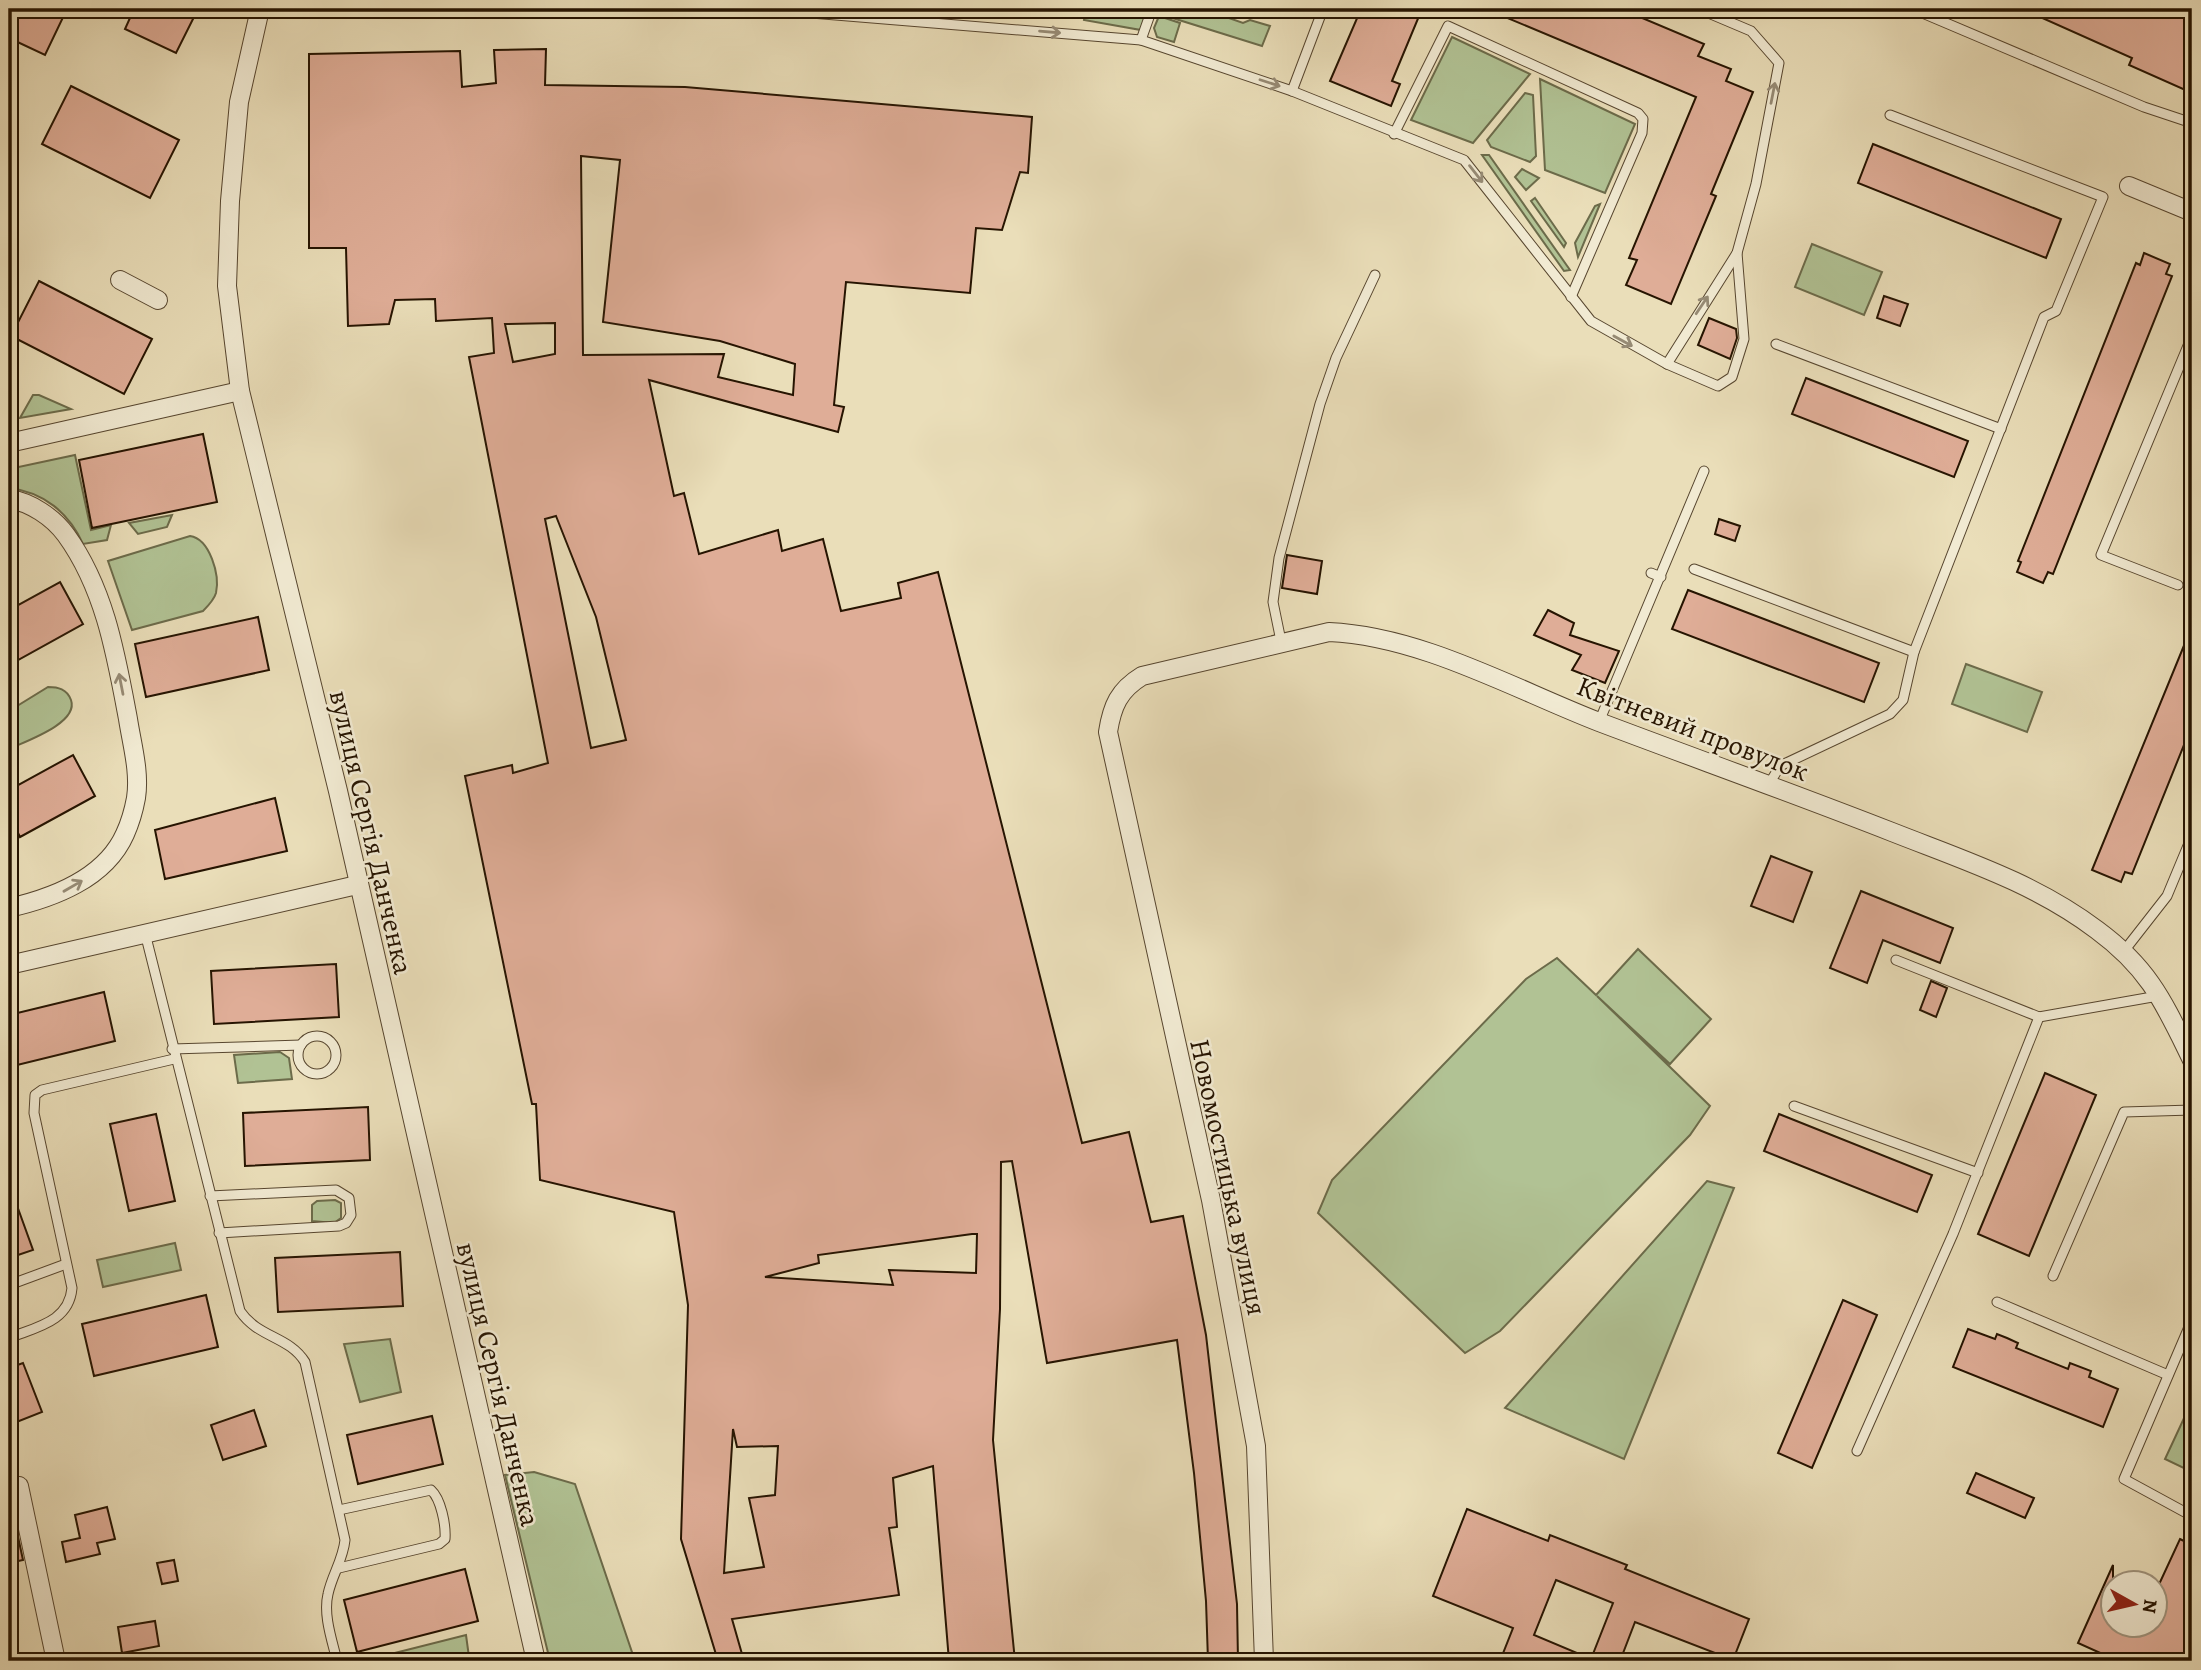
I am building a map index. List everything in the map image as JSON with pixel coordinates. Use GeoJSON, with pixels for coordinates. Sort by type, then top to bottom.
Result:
{"type":"FeatureCollection","features":[{"type":"Feature","properties":{"kind":"street","name":"вулиця Сергія Данченка"},"geometry":{"type":"LineString","coordinates":[[260,9],[239,102],[230,201],[227,286],[240,391],[338,791],[357,885],[536,1661]]}},
{"type":"Feature","properties":{"kind":"street"},"geometry":{"type":"LineString","coordinates":[[2129,186],[2192,212]]}},
{"type":"Feature","properties":{"kind":"street"},"geometry":{"type":"LineString","coordinates":[[120,280],[158,300]]}},
{"type":"Feature","properties":{"kind":"street"},"geometry":{"type":"LineString","coordinates":[[9,443],[240,391]]}},
{"type":"Feature","properties":{"kind":"street"},"geometry":{"type":"LineString","coordinates":[[9,499],[47,515],[65,533],[87,570],[106,617],[136,776],[136,797],[124,835],[108,858],[76,886],[39,901],[9,908]]}},
{"type":"Feature","properties":{"kind":"street","name":"Квітневий провулок"},"geometry":{"type":"LineString","coordinates":[[1112,709],[1125,687],[1142,676],[1281,641],[1329,632],[1361,633],[1392,641],[2019,881],[2095,928],[2147,974],[2161,996],[2192,1060]]}},
{"type":"Feature","properties":{"kind":"street","name":"Новомостицька вулиця"},"geometry":{"type":"LineString","coordinates":[[1112,709],[1108,733],[1211,1200],[1256,1446],[1264,1661]]}},
{"type":"Feature","properties":{"kind":"street"},"geometry":{"type":"LineString","coordinates":[[9,965],[357,885]]}},
{"type":"Feature","properties":{"kind":"street"},"geometry":{"type":"LineString","coordinates":[[9,1489],[19,1486],[56,1661]]}},
{"type":"Feature","properties":{"kind":"lane"},"geometry":{"type":"LineString","coordinates":[[762,9],[1141,40],[1292,91],[1464,160],[1591,321],[1667,364],[1718,386],[1732,377],[1744,339],[1737,253]]}},
{"type":"Feature","properties":{"kind":"lane"},"geometry":{"type":"LineString","coordinates":[[914,21],[919,9]]}},
{"type":"Feature","properties":{"kind":"lane"},"geometry":{"type":"LineString","coordinates":[[1141,40],[1152,9]]}},
{"type":"Feature","properties":{"kind":"lane"},"geometry":{"type":"LineString","coordinates":[[1292,91],[1323,9]]}},
{"type":"Feature","properties":{"kind":"lane"},"geometry":{"type":"LineString","coordinates":[[1667,364],[1687,327],[1737,253],[1756,184],[1779,63],[1751,31],[1699,9]]}},
{"type":"Feature","properties":{"kind":"lane"},"geometry":{"type":"LineString","coordinates":[[1913,9],[2144,107],[2192,123]]}},
{"type":"Feature","properties":{"kind":"lane"},"geometry":{"type":"LineString","coordinates":[[1394,134],[1448,26],[1638,113],[1643,119],[1642,133],[1571,298]]}},
{"type":"Feature","properties":{"kind":"lane"},"geometry":{"type":"LineString","coordinates":[[1769,784],[1780,766],[1890,714],[1903,700],[1914,652],[2044,317],[2056,310],[2102,197],[1890,116]]}},
{"type":"Feature","properties":{"kind":"lane"},"geometry":{"type":"LineString","coordinates":[[1281,641],[1273,602],[1279,558],[1324,393],[1336,358],[1375,275]]}},
{"type":"Feature","properties":{"kind":"lane"},"geometry":{"type":"LineString","coordinates":[[2178,585],[2101,555],[2192,336]]}},
{"type":"Feature","properties":{"kind":"lane"},"geometry":{"type":"LineString","coordinates":[[1776,344],[2001,429]]}},
{"type":"Feature","properties":{"kind":"lane"},"geometry":{"type":"LineString","coordinates":[[1599,722],[1704,471]]}},
{"type":"Feature","properties":{"kind":"lane"},"geometry":{"type":"LineString","coordinates":[[1694,569],[1914,652]]}},
{"type":"Feature","properties":{"kind":"lane"},"geometry":{"type":"LineString","coordinates":[[1651,573],[1661,577]]}},
{"type":"Feature","properties":{"kind":"lane"},"geometry":{"type":"LineString","coordinates":[[2124,951],[2166,896],[2192,836]]}},
{"type":"Feature","properties":{"kind":"lane"},"geometry":{"type":"LineString","coordinates":[[145,932],[173,1054],[240,1311],[258,1331],[296,1348],[305,1362],[345,1540],[339,1568],[327,1596],[326,1611],[337,1661]]}},
{"type":"Feature","properties":{"kind":"lane"},"geometry":{"type":"LineString","coordinates":[[1896,960],[2039,1017],[2161,996]]}},
{"type":"Feature","properties":{"kind":"lane"},"geometry":{"type":"LineString","coordinates":[[1857,1451],[1978,1172],[2039,1017]]}},
{"type":"Feature","properties":{"kind":"lane"},"geometry":{"type":"LineString","coordinates":[[9,1338],[54,1320],[66,1311],[72,1289],[34,1113],[35,1095],[42,1090],[173,1054],[301,1045],[316,1036],[328,1039],[336,1055],[332,1066],[321,1073],[304,1068],[298,1057],[301,1045]]}},
{"type":"Feature","properties":{"kind":"lane"},"geometry":{"type":"LineString","coordinates":[[1794,1107],[1978,1172]]}},
{"type":"Feature","properties":{"kind":"lane"},"geometry":{"type":"LineString","coordinates":[[2053,1276],[2124,1112],[2192,1110]]}},
{"type":"Feature","properties":{"kind":"lane"},"geometry":{"type":"LineString","coordinates":[[210,1196],[336,1190],[349,1198],[352,1207],[346,1223],[339,1226],[219,1233]]}},
{"type":"Feature","properties":{"kind":"lane"},"geometry":{"type":"LineString","coordinates":[[9,1286],[66,1264]]}},
{"type":"Feature","properties":{"kind":"lane"},"geometry":{"type":"LineString","coordinates":[[1997,1302],[2168,1375]]}},
{"type":"Feature","properties":{"kind":"lane"},"geometry":{"type":"LineString","coordinates":[[2192,1320],[2124,1479],[2192,1516]]}},
{"type":"Feature","properties":{"kind":"lane"},"geometry":{"type":"LineString","coordinates":[[339,1510],[431,1490],[436,1495],[446,1531],[439,1544],[339,1568]]}},
{"type":"Feature","properties":{"kind":"green space"},"geometry":{"type":"Polygon","coordinates":[[[1086,9],[1136,9],[1135,14],[1145,17],[1141,30],[1084,20],[1086,9]]]}},
{"type":"Feature","properties":{"kind":"green space"},"geometry":{"type":"Polygon","coordinates":[[[1165,9],[1203,9],[1243,23],[1250,20],[1270,26],[1262,46],[1163,15],[1165,9]]]}},
{"type":"Feature","properties":{"kind":"green space"},"geometry":{"type":"Polygon","coordinates":[[[1159,16],[1180,23],[1174,42],[1157,37],[1154,28],[1159,16]]]}},
{"type":"Feature","properties":{"kind":"green space"},"geometry":{"type":"Polygon","coordinates":[[[1452,37],[1530,74],[1473,143],[1411,120],[1452,37]]]}},
{"type":"Feature","properties":{"kind":"green space"},"geometry":{"type":"Polygon","coordinates":[[[1540,79],[1635,124],[1605,193],[1545,170],[1540,79]]]}},
{"type":"Feature","properties":{"kind":"green space"},"geometry":{"type":"Polygon","coordinates":[[[1525,93],[1533,95],[1536,156],[1530,162],[1491,147],[1487,140],[1525,93]]]}},
{"type":"Feature","properties":{"kind":"green space"},"geometry":{"type":"Polygon","coordinates":[[[1482,155],[1489,155],[1570,270],[1564,271],[1482,155]]]}},
{"type":"Feature","properties":{"kind":"green space"},"geometry":{"type":"Polygon","coordinates":[[[1522,169],[1539,178],[1526,190],[1515,177],[1522,169]]]}},
{"type":"Feature","properties":{"kind":"green space"},"geometry":{"type":"Polygon","coordinates":[[[1535,198],[1566,243],[1564,247],[1531,201],[1535,198]]]}},
{"type":"Feature","properties":{"kind":"green space"},"geometry":{"type":"Polygon","coordinates":[[[1600,204],[1578,257],[1575,243],[1595,206],[1600,204]]]}},
{"type":"Feature","properties":{"kind":"green space"},"geometry":{"type":"Polygon","coordinates":[[[1812,244],[1882,272],[1864,315],[1795,287],[1812,244]]]}},
{"type":"Feature","properties":{"kind":"green space"},"geometry":{"type":"Polygon","coordinates":[[[33,395],[39,395],[71,409],[20,418],[33,395]]]}},
{"type":"Feature","properties":{"kind":"green space"},"geometry":{"type":"Polygon","coordinates":[[[75,455],[91,530],[111,525],[107,540],[83,544],[70,523],[54,506],[33,494],[9,488],[9,469],[75,455]]]}},
{"type":"Feature","properties":{"kind":"green space"},"geometry":{"type":"Polygon","coordinates":[[[172,515],[167,527],[138,534],[129,523],[172,515]]]}},
{"type":"Feature","properties":{"kind":"green space"},"geometry":{"type":"Polygon","coordinates":[[[190,536],[203,544],[212,559],[217,586],[214,598],[203,611],[132,630],[108,561],[190,536]]]}},
{"type":"Feature","properties":{"kind":"green space"},"geometry":{"type":"Polygon","coordinates":[[[1966,664],[2042,692],[2027,732],[1952,704],[1966,664]]]}},
{"type":"Feature","properties":{"kind":"green space"},"geometry":{"type":"Polygon","coordinates":[[[48,687],[62,689],[69,696],[71,708],[67,716],[49,730],[9,749],[9,711],[48,687]]]}},
{"type":"Feature","properties":{"kind":"green space"},"geometry":{"type":"Polygon","coordinates":[[[1638,949],[1711,1019],[1670,1064],[1597,996],[1710,1106],[1690,1135],[1500,1331],[1465,1353],[1318,1213],[1332,1180],[1526,979],[1557,958],[1596,995],[1638,949]]]}},
{"type":"Feature","properties":{"kind":"green space"},"geometry":{"type":"Polygon","coordinates":[[[280,1052],[289,1058],[292,1079],[238,1083],[234,1055],[280,1052]]]}},
{"type":"Feature","properties":{"kind":"green space"},"geometry":{"type":"Polygon","coordinates":[[[1707,1181],[1734,1188],[1624,1459],[1505,1408],[1707,1181]]]}},
{"type":"Feature","properties":{"kind":"green space"},"geometry":{"type":"Polygon","coordinates":[[[335,1200],[341,1203],[341,1218],[334,1223],[312,1221],[312,1205],[317,1201],[335,1200]]]}},
{"type":"Feature","properties":{"kind":"green space"},"geometry":{"type":"Polygon","coordinates":[[[175,1243],[181,1270],[103,1287],[97,1260],[175,1243]]]}},
{"type":"Feature","properties":{"kind":"green space"},"geometry":{"type":"Polygon","coordinates":[[[390,1339],[401,1392],[360,1402],[344,1344],[390,1339]]]}},
{"type":"Feature","properties":{"kind":"green space"},"geometry":{"type":"Polygon","coordinates":[[[2192,1401],[2192,1472],[2165,1459],[2192,1401]]]}},
{"type":"Feature","properties":{"kind":"green space"},"geometry":{"type":"Polygon","coordinates":[[[534,1472],[575,1484],[635,1661],[550,1661],[505,1475],[534,1472]]]}},
{"type":"Feature","properties":{"kind":"green space"},"geometry":{"type":"Polygon","coordinates":[[[466,1635],[469,1657],[451,1661],[363,1661],[466,1635]]]}},
{"type":"Feature","properties":{"kind":"building"},"geometry":{"type":"Polygon","coordinates":[[[9,9],[67,9],[45,55],[9,38],[9,9]]]}},
{"type":"Feature","properties":{"kind":"building"},"geometry":{"type":"Polygon","coordinates":[[[134,9],[198,9],[176,53],[125,29],[134,9]]]}},
{"type":"Feature","properties":{"kind":"building"},"geometry":{"type":"Polygon","coordinates":[[[1361,9],[1422,9],[1392,81],[1400,84],[1391,106],[1330,81],[1361,9]]]}},
{"type":"Feature","properties":{"kind":"building"},"geometry":{"type":"Polygon","coordinates":[[[1486,9],[1621,9],[1704,44],[1698,56],[1731,69],[1726,81],[1753,92],[1711,194],[1716,196],[1671,304],[1626,285],[1637,260],[1629,258],[1696,97],[1486,9]]]}},
{"type":"Feature","properties":{"kind":"building"},"geometry":{"type":"Polygon","coordinates":[[[2022,9],[2173,9],[2192,17],[2192,93],[2129,65],[2132,58],[2022,9]]]}},
{"type":"Feature","properties":{"kind":"building"},"geometry":{"type":"Polygon","coordinates":[[[546,49],[545,85],[685,87],[1032,117],[1028,173],[1020,172],[1002,230],[976,228],[970,293],[846,282],[834,405],[844,407],[838,432],[649,380],[674,496],[684,493],[699,554],[778,530],[782,551],[823,539],[841,611],[901,598],[898,583],[938,572],[1082,1143],[1129,1132],[1151,1222],[1183,1216],[1206,1335],[1237,1604],[1238,1661],[1208,1661],[1206,1601],[1194,1473],[1177,1340],[1047,1363],[1012,1161],[1001,1162],[1000,1309],[993,1440],[1015,1661],[949,1661],[933,1466],[893,1478],[897,1527],[889,1528],[899,1595],[732,1619],[744,1661],[718,1661],[681,1539],[688,1305],[674,1212],[540,1180],[536,1104],[532,1104],[465,776],[512,765],[513,773],[548,763],[469,357],[494,353],[492,318],[436,321],[435,299],[395,300],[389,324],[348,326],[346,248],[309,248],[309,54],[460,51],[462,87],[496,83],[494,50],[546,49]],[[581,156],[583,355],[724,354],[718,377],[793,395],[795,364],[720,341],[603,322],[620,160],[581,156]],[[555,323],[505,324],[513,362],[555,354],[555,323]],[[556,516],[545,519],[591,748],[626,740],[596,617],[556,516]],[[977,1234],[818,1255],[819,1263],[765,1277],[893,1285],[889,1270],[976,1273],[977,1234]],[[733,1429],[724,1573],[764,1567],[749,1498],[775,1495],[778,1446],[737,1447],[733,1429]]]}},
{"type":"Feature","properties":{"kind":"building"},"geometry":{"type":"Polygon","coordinates":[[[71,86],[179,140],[150,198],[42,144],[71,86]]]}},
{"type":"Feature","properties":{"kind":"building"},"geometry":{"type":"Polygon","coordinates":[[[1873,144],[2061,219],[2046,258],[1858,183],[1873,144]]]}},
{"type":"Feature","properties":{"kind":"building"},"geometry":{"type":"Polygon","coordinates":[[[2144,253],[2170,264],[2166,274],[2172,276],[2053,574],[2048,572],[2043,583],[2017,572],[2021,562],[2018,561],[2136,263],[2140,265],[2144,253]]]}},
{"type":"Feature","properties":{"kind":"building"},"geometry":{"type":"Polygon","coordinates":[[[39,281],[152,339],[124,394],[11,336],[39,281]]]}},
{"type":"Feature","properties":{"kind":"building"},"geometry":{"type":"Polygon","coordinates":[[[1884,296],[1908,304],[1900,326],[1877,318],[1884,296]]]}},
{"type":"Feature","properties":{"kind":"building"},"geometry":{"type":"Polygon","coordinates":[[[1709,318],[1736,329],[1737,338],[1730,359],[1698,345],[1709,318]]]}},
{"type":"Feature","properties":{"kind":"building"},"geometry":{"type":"Polygon","coordinates":[[[1806,378],[1968,441],[1954,477],[1792,414],[1806,378]]]}},
{"type":"Feature","properties":{"kind":"building"},"geometry":{"type":"Polygon","coordinates":[[[203,434],[217,502],[92,528],[79,460],[203,434]]]}},
{"type":"Feature","properties":{"kind":"building"},"geometry":{"type":"Polygon","coordinates":[[[1719,519],[1740,526],[1735,541],[1715,534],[1719,519]]]}},
{"type":"Feature","properties":{"kind":"building"},"geometry":{"type":"Polygon","coordinates":[[[1287,555],[1322,561],[1317,594],[1282,588],[1287,555]]]}},
{"type":"Feature","properties":{"kind":"building"},"geometry":{"type":"Polygon","coordinates":[[[60,582],[83,624],[9,665],[9,610],[60,582]]]}},
{"type":"Feature","properties":{"kind":"building"},"geometry":{"type":"Polygon","coordinates":[[[1688,590],[1879,663],[1864,702],[1672,629],[1688,590]]]}},
{"type":"Feature","properties":{"kind":"building"},"geometry":{"type":"Polygon","coordinates":[[[1548,610],[1574,623],[1570,635],[1619,651],[1605,683],[1572,670],[1581,655],[1534,635],[1548,610]]]}},
{"type":"Feature","properties":{"kind":"building"},"geometry":{"type":"Polygon","coordinates":[[[258,617],[269,670],[146,697],[135,644],[258,617]]]}},
{"type":"Feature","properties":{"kind":"building"},"geometry":{"type":"Polygon","coordinates":[[[2192,626],[2192,725],[2132,874],[2125,872],[2121,882],[2092,870],[2192,626]]]}},
{"type":"Feature","properties":{"kind":"building"},"geometry":{"type":"Polygon","coordinates":[[[73,755],[95,796],[20,837],[9,815],[9,790],[73,755]]]}},
{"type":"Feature","properties":{"kind":"building"},"geometry":{"type":"Polygon","coordinates":[[[275,798],[287,851],[165,879],[155,830],[275,798]]]}},
{"type":"Feature","properties":{"kind":"building"},"geometry":{"type":"Polygon","coordinates":[[[1771,856],[1812,872],[1793,922],[1751,906],[1771,856]]]}},
{"type":"Feature","properties":{"kind":"building"},"geometry":{"type":"Polygon","coordinates":[[[1861,891],[1953,928],[1940,963],[1883,940],[1867,983],[1830,968],[1861,891]]]}},
{"type":"Feature","properties":{"kind":"building"},"geometry":{"type":"Polygon","coordinates":[[[336,964],[339,1017],[214,1024],[211,971],[336,964]]]}},
{"type":"Feature","properties":{"kind":"building"},"geometry":{"type":"Polygon","coordinates":[[[1931,981],[1947,988],[1936,1017],[1920,1010],[1931,981]]]}},
{"type":"Feature","properties":{"kind":"building"},"geometry":{"type":"Polygon","coordinates":[[[104,992],[115,1041],[9,1067],[9,1015],[104,992]]]}},
{"type":"Feature","properties":{"kind":"building"},"geometry":{"type":"Polygon","coordinates":[[[2045,1073],[2096,1095],[2029,1256],[1978,1234],[2045,1073]]]}},
{"type":"Feature","properties":{"kind":"building"},"geometry":{"type":"Polygon","coordinates":[[[368,1107],[370,1160],[245,1166],[243,1113],[368,1107]]]}},
{"type":"Feature","properties":{"kind":"building"},"geometry":{"type":"Polygon","coordinates":[[[156,1114],[175,1201],[129,1211],[110,1124],[156,1114]]]}},
{"type":"Feature","properties":{"kind":"building"},"geometry":{"type":"Polygon","coordinates":[[[1779,1114],[1932,1175],[1917,1212],[1764,1151],[1779,1114]]]}},
{"type":"Feature","properties":{"kind":"building"},"geometry":{"type":"Polygon","coordinates":[[[11,1189],[33,1250],[9,1258],[9,1190],[11,1189]]]}},
{"type":"Feature","properties":{"kind":"building"},"geometry":{"type":"Polygon","coordinates":[[[400,1252],[403,1306],[278,1312],[275,1258],[400,1252]]]}},
{"type":"Feature","properties":{"kind":"building"},"geometry":{"type":"Polygon","coordinates":[[[206,1295],[218,1347],[94,1376],[82,1324],[206,1295]]]}},
{"type":"Feature","properties":{"kind":"building"},"geometry":{"type":"Polygon","coordinates":[[[1843,1300],[1877,1315],[1812,1468],[1778,1453],[1843,1300]]]}},
{"type":"Feature","properties":{"kind":"building"},"geometry":{"type":"Polygon","coordinates":[[[1968,1329],[1995,1339],[1997,1334],[2007,1338],[2018,1343],[2016,1348],[2068,1369],[2070,1363],[2091,1371],[2089,1377],[2118,1389],[2103,1427],[1953,1367],[1968,1329]]]}},
{"type":"Feature","properties":{"kind":"building"},"geometry":{"type":"Polygon","coordinates":[[[23,1363],[42,1412],[9,1425],[9,1368],[23,1363]]]}},
{"type":"Feature","properties":{"kind":"building"},"geometry":{"type":"Polygon","coordinates":[[[254,1410],[266,1446],[223,1460],[211,1425],[254,1410]]]}},
{"type":"Feature","properties":{"kind":"building"},"geometry":{"type":"Polygon","coordinates":[[[432,1416],[443,1464],[358,1484],[347,1435],[432,1416]]]}},
{"type":"Feature","properties":{"kind":"building"},"geometry":{"type":"Polygon","coordinates":[[[1976,1473],[2034,1498],[2025,1518],[1967,1493],[1976,1473]]]}},
{"type":"Feature","properties":{"kind":"building"},"geometry":{"type":"Polygon","coordinates":[[[107,1507],[115,1539],[97,1543],[100,1554],[66,1562],[62,1542],[80,1538],[75,1515],[107,1507]]]}},
{"type":"Feature","properties":{"kind":"building"},"geometry":{"type":"Polygon","coordinates":[[[9,1509],[12,1509],[23,1560],[9,1563],[9,1509]]]}},
{"type":"Feature","properties":{"kind":"building"},"geometry":{"type":"Polygon","coordinates":[[[1467,1509],[1548,1541],[1550,1535],[1627,1565],[1625,1569],[1749,1619],[1733,1660],[1635,1622],[1620,1661],[1500,1661],[1513,1628],[1433,1596],[1467,1509]],[[1556,1580],[1534,1635],[1591,1659],[1613,1603],[1556,1580]]]}},
{"type":"Feature","properties":{"kind":"building"},"geometry":{"type":"Polygon","coordinates":[[[2180,1539],[2192,1545],[2192,1661],[2118,1661],[2078,1643],[2100,1594],[2100,1638],[2170,1638],[2170,1568],[2167,1568],[2180,1539]]]}},
{"type":"Feature","properties":{"kind":"building"},"geometry":{"type":"Polygon","coordinates":[[[174,1560],[178,1581],[162,1584],[157,1563],[174,1560]]]}},
{"type":"Feature","properties":{"kind":"building"},"geometry":{"type":"Polygon","coordinates":[[[465,1569],[478,1621],[357,1652],[344,1600],[465,1569]]]}},
{"type":"Feature","properties":{"kind":"building"},"geometry":{"type":"Polygon","coordinates":[[[155,1621],[159,1646],[122,1653],[118,1627],[155,1621]]]}}]}
